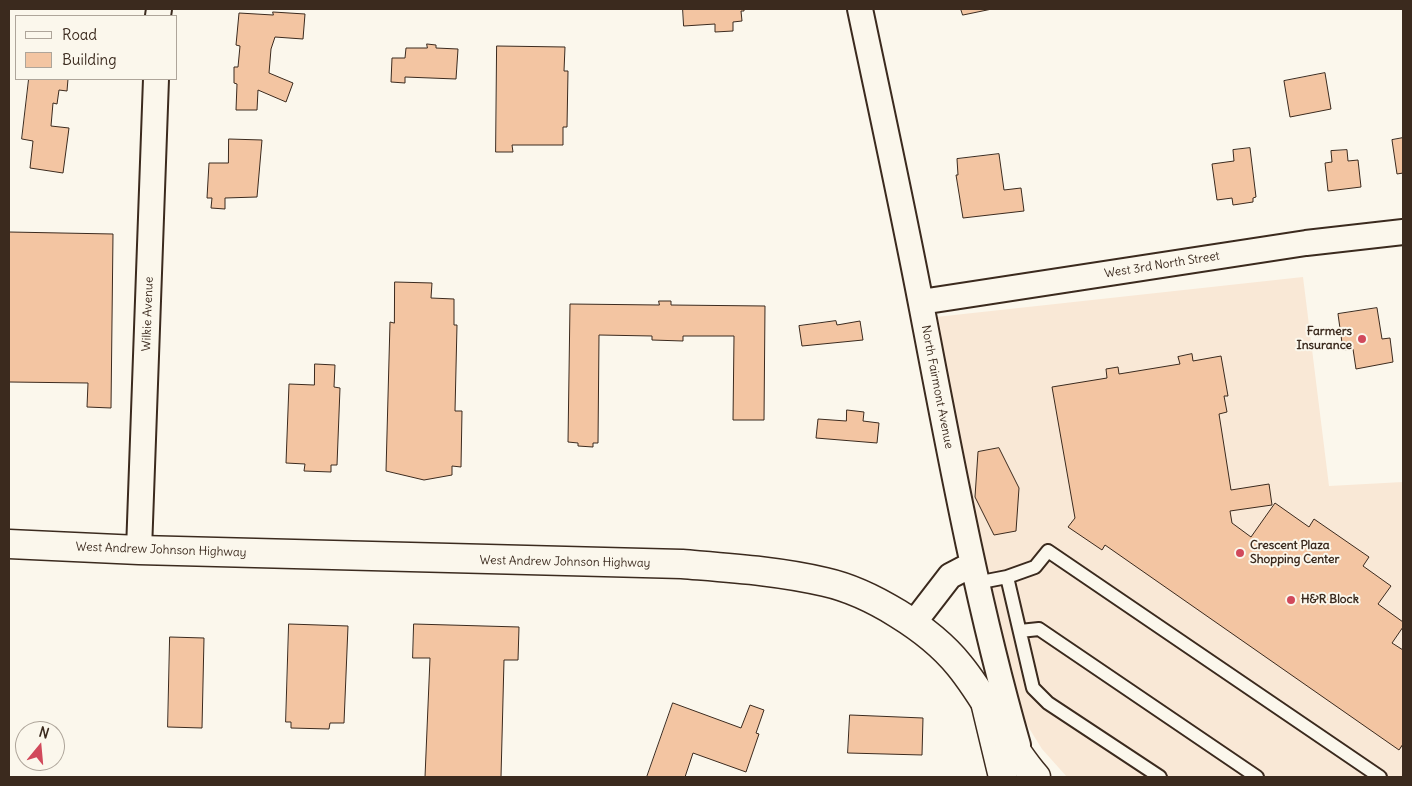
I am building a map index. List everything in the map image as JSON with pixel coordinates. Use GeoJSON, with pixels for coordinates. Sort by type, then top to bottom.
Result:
{"type":"FeatureCollection","features":[{"type":"Feature","properties":{"kind":"main road","name":"West Andrew Johnson Highway"},"geometry":{"type":"LineString","coordinates":[[9,544],[139,550],[682,564],[750,570],[827,582],[874,600],[914,624],[943,647],[960,665],[986,705],[1020,772]]}},
{"type":"Feature","properties":{"kind":"street","name":"North Fairmont Avenue"},"geometry":{"type":"LineString","coordinates":[[860,9],[921,302],[974,574],[1020,772]]}},
{"type":"Feature","properties":{"kind":"street","name":"Wilkie Avenue"},"geometry":{"type":"LineString","coordinates":[[139,550],[156,80]]}},
{"type":"Feature","properties":{"kind":"street","name":"West 3rd North Street"},"geometry":{"type":"LineString","coordinates":[[921,302],[1306,243],[1403,232]]}},
{"type":"Feature","properties":{"kind":"street"},"geometry":{"type":"LineString","coordinates":[[914,624],[950,576],[974,574]]}},
{"type":"Feature","properties":{"kind":"lane"},"geometry":{"type":"LineString","coordinates":[[974,574],[1007,577],[1035,567],[1048,551],[1380,777]]}},
{"type":"Feature","properties":{"kind":"lane"},"geometry":{"type":"LineString","coordinates":[[1007,577],[1034,688],[1048,703],[1160,777]]}},
{"type":"Feature","properties":{"kind":"lane"},"geometry":{"type":"LineString","coordinates":[[1020,631],[1038,629],[1257,777]]}},
{"type":"Feature","properties":{"kind":"shaded area"},"geometry":{"type":"Polygon","coordinates":[[[1303,277],[1329,486],[1403,482],[1403,777],[1067,777],[1042,749],[1024,720],[1011,686],[935,336],[936,317],[1303,277]]]}},
{"type":"Feature","properties":{"kind":"building"},"geometry":{"type":"Polygon","coordinates":[[[683,9],[744,9],[744,11],[741,11],[742,21],[733,22],[733,31],[715,32],[715,24],[684,26],[683,9]]]}},
{"type":"Feature","properties":{"kind":"building"},"geometry":{"type":"Polygon","coordinates":[[[961,9],[992,9],[963,15],[961,9]]]}},
{"type":"Feature","properties":{"kind":"building"},"geometry":{"type":"Polygon","coordinates":[[[273,12],[305,14],[303,39],[275,37],[271,49],[269,73],[293,83],[286,102],[258,90],[257,110],[236,110],[237,84],[234,83],[234,67],[238,67],[240,46],[236,45],[239,13],[273,15],[273,12]]]}},
{"type":"Feature","properties":{"kind":"building"},"geometry":{"type":"Polygon","coordinates":[[[427,44],[436,45],[436,48],[458,49],[456,79],[405,77],[405,83],[391,82],[392,58],[405,58],[406,48],[427,48],[427,44]]]}},
{"type":"Feature","properties":{"kind":"building"},"geometry":{"type":"Polygon","coordinates":[[[497,46],[565,47],[564,71],[568,71],[567,127],[563,127],[563,145],[512,145],[513,152],[496,152],[497,46]]]}},
{"type":"Feature","properties":{"kind":"building"},"geometry":{"type":"Polygon","coordinates":[[[1325,73],[1331,109],[1290,117],[1284,81],[1325,73]]]}},
{"type":"Feature","properties":{"kind":"building"},"geometry":{"type":"Polygon","coordinates":[[[29,80],[68,80],[67,91],[59,90],[57,104],[53,103],[51,126],[69,128],[63,173],[30,168],[33,141],[22,139],[29,80]]]}},
{"type":"Feature","properties":{"kind":"building"},"geometry":{"type":"Polygon","coordinates":[[[1403,138],[1403,173],[1397,174],[1392,140],[1403,138]]]}},
{"type":"Feature","properties":{"kind":"building"},"geometry":{"type":"Polygon","coordinates":[[[229,139],[262,140],[257,197],[225,198],[225,209],[211,208],[212,198],[207,198],[209,163],[228,163],[229,139]]]}},
{"type":"Feature","properties":{"kind":"building"},"geometry":{"type":"Polygon","coordinates":[[[1250,148],[1256,197],[1253,198],[1253,202],[1233,205],[1232,198],[1217,200],[1212,164],[1234,161],[1233,150],[1250,148]]]}},
{"type":"Feature","properties":{"kind":"building"},"geometry":{"type":"Polygon","coordinates":[[[1347,150],[1348,161],[1358,160],[1361,187],[1328,191],[1325,163],[1332,162],[1331,151],[1347,150]]]}},
{"type":"Feature","properties":{"kind":"building"},"geometry":{"type":"Polygon","coordinates":[[[999,154],[1004,190],[1021,188],[1024,211],[963,218],[956,175],[958,175],[957,159],[999,154]]]}},
{"type":"Feature","properties":{"kind":"building"},"geometry":{"type":"Polygon","coordinates":[[[9,232],[113,234],[111,408],[87,407],[88,383],[9,382],[9,232]]]}},
{"type":"Feature","properties":{"kind":"building"},"geometry":{"type":"Polygon","coordinates":[[[395,282],[432,283],[431,298],[454,299],[454,325],[457,325],[455,411],[462,411],[461,467],[452,466],[452,475],[424,480],[386,471],[390,322],[394,323],[395,282]]]}},
{"type":"Feature","properties":{"kind":"building"},"geometry":{"type":"Polygon","coordinates":[[[659,301],[671,301],[671,305],[765,306],[764,420],[733,420],[734,336],[683,336],[683,341],[652,340],[652,336],[599,335],[598,443],[593,443],[593,447],[578,446],[578,443],[568,442],[570,304],[659,305],[659,301]]]}},
{"type":"Feature","properties":{"kind":"building","name":"Farmers Insurance"},"geometry":{"type":"Polygon","coordinates":[[[1377,308],[1382,339],[1390,338],[1393,362],[1356,369],[1353,349],[1343,350],[1338,314],[1377,308]]]}},
{"type":"Feature","properties":{"kind":"building"},"geometry":{"type":"Polygon","coordinates":[[[836,321],[837,325],[860,321],[863,340],[802,346],[799,326],[836,321]]]}},
{"type":"Feature","properties":{"kind":"building","name":"Crescent Plaza Shopping Center"},"geometry":{"type":"Polygon","coordinates":[[[1192,354],[1193,361],[1221,356],[1228,396],[1224,396],[1227,412],[1219,414],[1231,490],[1269,484],[1272,505],[1230,511],[1232,523],[1251,537],[1275,503],[1309,527],[1314,519],[1369,557],[1363,566],[1391,586],[1378,604],[1403,622],[1403,627],[1392,643],[1403,650],[1403,744],[1399,750],[1105,545],[1102,550],[1068,527],[1075,518],[1052,387],[1107,378],[1106,369],[1118,367],[1119,374],[1180,364],[1178,357],[1192,354]]]}},
{"type":"Feature","properties":{"kind":"building"},"geometry":{"type":"Polygon","coordinates":[[[315,364],[335,365],[334,387],[340,388],[337,465],[331,465],[331,472],[304,471],[305,464],[286,463],[289,384],[314,385],[315,364]]]}},
{"type":"Feature","properties":{"kind":"building"},"geometry":{"type":"Polygon","coordinates":[[[847,410],[864,412],[863,421],[879,423],[877,443],[816,438],[818,419],[846,421],[847,410]]]}},
{"type":"Feature","properties":{"kind":"building"},"geometry":{"type":"Polygon","coordinates":[[[999,448],[1019,488],[1016,531],[994,535],[975,497],[978,452],[999,448]]]}},
{"type":"Feature","properties":{"kind":"building"},"geometry":{"type":"Polygon","coordinates":[[[289,624],[348,626],[344,723],[330,723],[329,729],[291,728],[291,722],[286,722],[289,624]]]}},
{"type":"Feature","properties":{"kind":"building"},"geometry":{"type":"Polygon","coordinates":[[[414,624],[519,627],[518,660],[504,660],[501,777],[425,777],[430,658],[413,658],[414,624]]]}},
{"type":"Feature","properties":{"kind":"building"},"geometry":{"type":"Polygon","coordinates":[[[170,637],[204,638],[202,728],[168,727],[170,637]]]}},
{"type":"Feature","properties":{"kind":"building"},"geometry":{"type":"Polygon","coordinates":[[[673,703],[741,728],[750,705],[764,710],[756,733],[759,734],[746,772],[693,753],[685,777],[647,777],[673,703]]]}},
{"type":"Feature","properties":{"kind":"building"},"geometry":{"type":"Polygon","coordinates":[[[850,715],[923,718],[922,755],[848,753],[850,715]]]}},
{"type":"Feature","properties":{"kind":"place","name":"Farmers Insurance"},"geometry":{"type":"Point","coordinates":[1362,339]}},
{"type":"Feature","properties":{"kind":"place","name":"Crescent Plaza Shopping Center"},"geometry":{"type":"Point","coordinates":[1240,553]}},
{"type":"Feature","properties":{"kind":"place","name":"H&R Block"},"geometry":{"type":"Point","coordinates":[1291,600]}}]}
